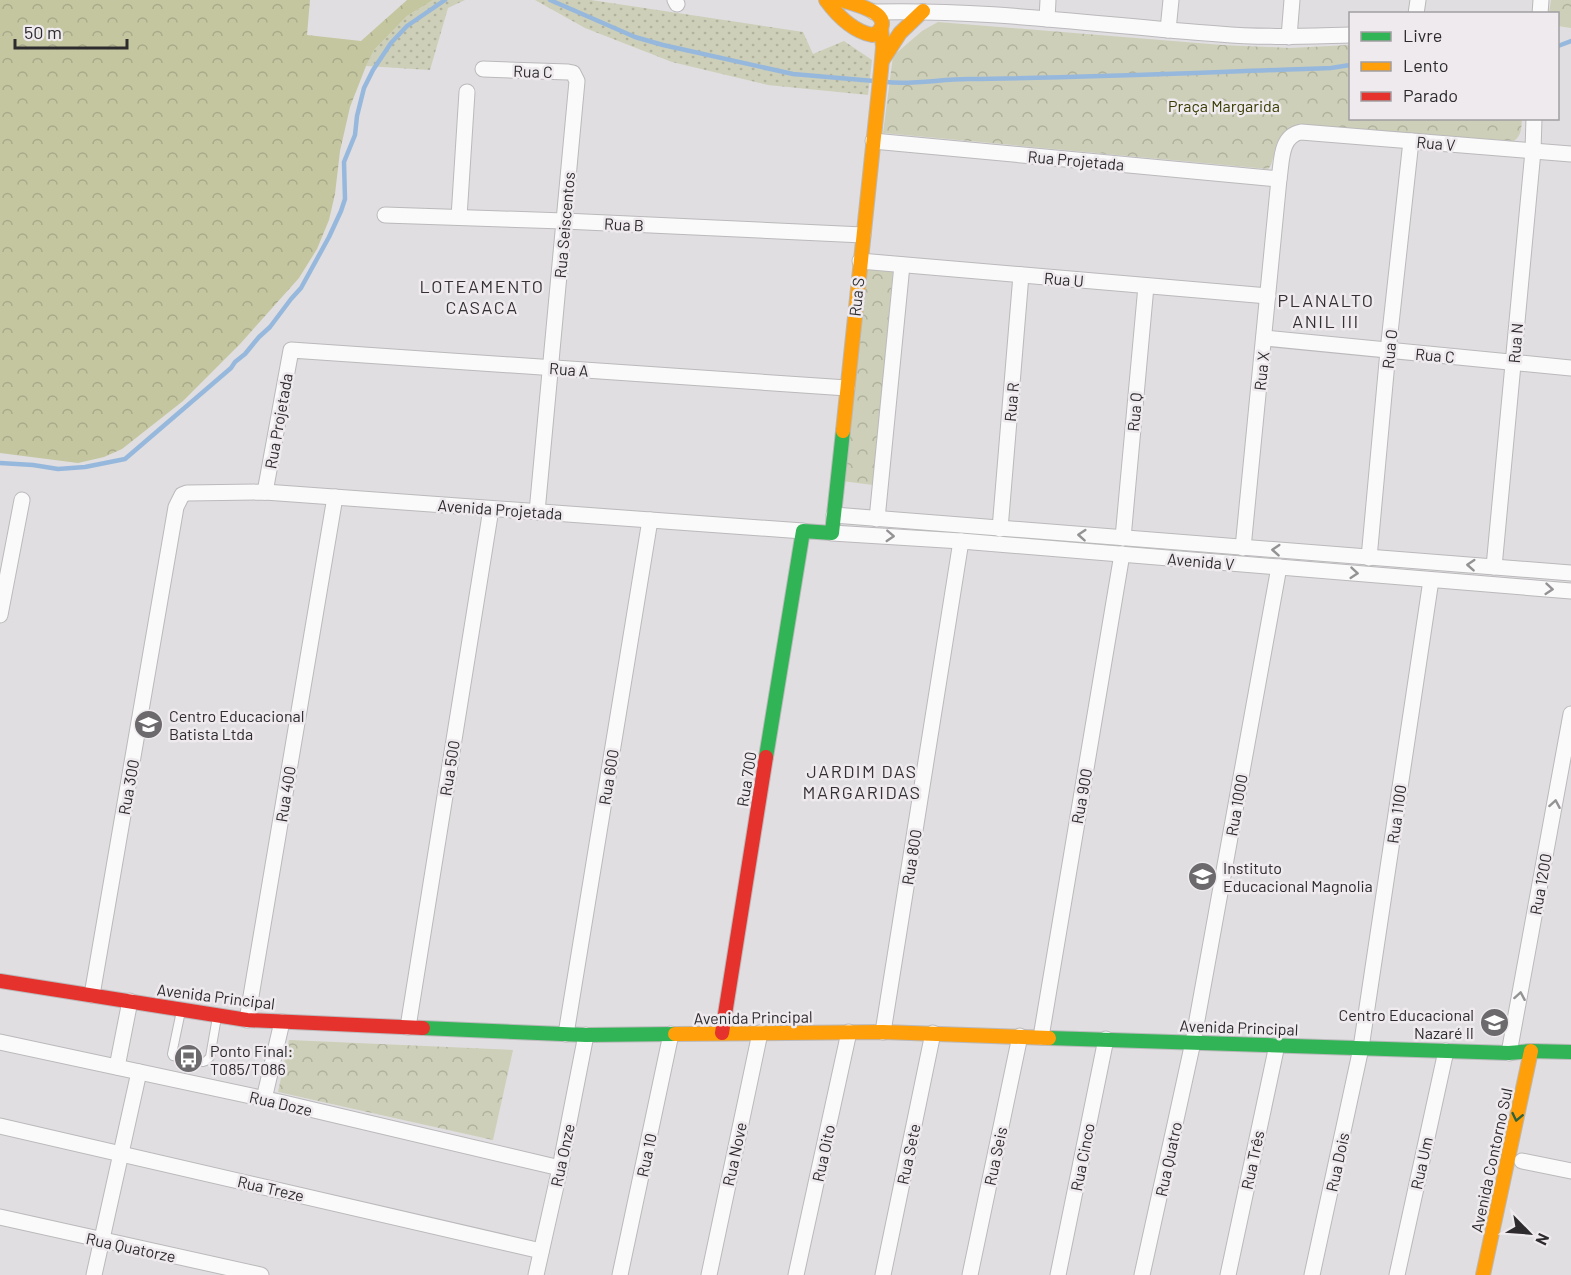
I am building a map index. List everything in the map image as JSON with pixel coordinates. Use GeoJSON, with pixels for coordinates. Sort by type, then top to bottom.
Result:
{"type":"FeatureCollection","features":[{"type":"Feature","properties":{"kind":"main road"},"geometry":{"type":"LineString","coordinates":[[826,0],[838,14],[863,33],[872,35],[879,31],[877,19]]}},
{"type":"Feature","properties":{"kind":"main road"},"geometry":{"type":"LineString","coordinates":[[842,0],[877,19]]}},
{"type":"Feature","properties":{"kind":"main road"},"geometry":{"type":"LineString","coordinates":[[881,66],[899,34],[924,5]]}},
{"type":"Feature","properties":{"kind":"main road"},"geometry":{"type":"LineString","coordinates":[[877,19],[863,13],[858,20],[859,28],[881,66]]}},
{"type":"Feature","properties":{"kind":"main road","name":"Rua S"},"geometry":{"type":"LineString","coordinates":[[832,533],[883,47],[877,19]]}},
{"type":"Feature","properties":{"kind":"main road","name":"Avenida Projetada"},"geometry":{"type":"LineString","coordinates":[[803,531],[832,533]]}},
{"type":"Feature","properties":{"kind":"main road","name":"Rua 700"},"geometry":{"type":"LineString","coordinates":[[722,1034],[803,531]]}},
{"type":"Feature","properties":{"kind":"main road","name":"Avenida Principal"},"geometry":{"type":"LineString","coordinates":[[0,981],[218,1016],[282,1022],[586,1035],[933,1033],[1509,1053],[1537,1056]]}},
{"type":"Feature","properties":{"kind":"main road"},"geometry":{"type":"LineString","coordinates":[[1537,1056],[1571,1052]]}},
{"type":"Feature","properties":{"kind":"main road"},"geometry":{"type":"LineString","coordinates":[[1537,1056],[1571,1062]]}},
{"type":"Feature","properties":{"kind":"main road","name":"Avenida Contorno Sul"},"geometry":{"type":"LineString","coordinates":[[1483,1275],[1537,1056]]}},
{"type":"Feature","properties":{"kind":"street"},"geometry":{"type":"LineString","coordinates":[[1047,19],[1048,0]]}},
{"type":"Feature","properties":{"kind":"street"},"geometry":{"type":"LineString","coordinates":[[1168,30],[1171,0]]}},
{"type":"Feature","properties":{"kind":"street"},"geometry":{"type":"LineString","coordinates":[[1288,37],[1292,0]]}},
{"type":"Feature","properties":{"kind":"street"},"geometry":{"type":"LineString","coordinates":[[877,19],[924,5],[1221,35],[1349,36]]}},
{"type":"Feature","properties":{"kind":"street","name":"Rua C"},"geometry":{"type":"LineString","coordinates":[[483,69],[568,72],[573,73],[577,81]]}},
{"type":"Feature","properties":{"kind":"street","name":"Rua Seiscentos"},"geometry":{"type":"LineString","coordinates":[[537,512],[577,81]]}},
{"type":"Feature","properties":{"kind":"street"},"geometry":{"type":"LineString","coordinates":[[459,217],[467,92]]}},
{"type":"Feature","properties":{"kind":"street","name":"Rua N"},"geometry":{"type":"LineString","coordinates":[[1494,567],[1533,151],[1534,120]]}},
{"type":"Feature","properties":{"kind":"street","name":"Rua V"},"geometry":{"type":"LineString","coordinates":[[1301,132],[1571,154]]}},
{"type":"Feature","properties":{"kind":"street","name":"Rua X"},"geometry":{"type":"LineString","coordinates":[[1243,548],[1279,179],[1284,145],[1290,137],[1301,132]]}},
{"type":"Feature","properties":{"kind":"street","name":"Rua Projetada"},"geometry":{"type":"LineString","coordinates":[[873,141],[1279,179]]}},
{"type":"Feature","properties":{"kind":"street","name":"Rua O"},"geometry":{"type":"LineString","coordinates":[[1369,558],[1411,141]]}},
{"type":"Feature","properties":{"kind":"street","name":"Rua B"},"geometry":{"type":"LineString","coordinates":[[385,214],[863,235]]}},
{"type":"Feature","properties":{"kind":"street","name":"Rua U"},"geometry":{"type":"LineString","coordinates":[[860,261],[1268,296]]}},
{"type":"Feature","properties":{"kind":"street"},"geometry":{"type":"LineString","coordinates":[[877,519],[902,265]]}},
{"type":"Feature","properties":{"kind":"street","name":"Rua R"},"geometry":{"type":"LineString","coordinates":[[1000,529],[1021,275]]}},
{"type":"Feature","properties":{"kind":"street","name":"Rua Q"},"geometry":{"type":"LineString","coordinates":[[1123,546],[1146,286]]}},
{"type":"Feature","properties":{"kind":"street","name":"Rua C"},"geometry":{"type":"LineString","coordinates":[[1264,338],[1571,368]]}},
{"type":"Feature","properties":{"kind":"street","name":"Rua Projetada"},"geometry":{"type":"LineString","coordinates":[[265,492],[291,350]]}},
{"type":"Feature","properties":{"kind":"street","name":"Rua A"},"geometry":{"type":"LineString","coordinates":[[291,350],[847,388]]}},
{"type":"Feature","properties":{"kind":"street","name":"Avenida Projetada"},"geometry":{"type":"LineString","coordinates":[[176,507],[182,495],[187,493],[265,492],[803,531]]}},
{"type":"Feature","properties":{"kind":"street","name":"Rua 400"},"geometry":{"type":"LineString","coordinates":[[247,1020],[335,497]]}},
{"type":"Feature","properties":{"kind":"street"},"geometry":{"type":"LineString","coordinates":[[0,615],[22,500]]}},
{"type":"Feature","properties":{"kind":"street","name":"Rua 300"},"geometry":{"type":"LineString","coordinates":[[92,995],[176,507]]}},
{"type":"Feature","properties":{"kind":"street","name":"Rua 500"},"geometry":{"type":"LineString","coordinates":[[408,1027],[491,509]]}},
{"type":"Feature","properties":{"kind":"street","name":"Avenida V"},"geometry":{"type":"LineString","coordinates":[[834,515],[1000,529],[1279,567],[1571,591]]}},
{"type":"Feature","properties":{"kind":"street","name":"Rua 600"},"geometry":{"type":"LineString","coordinates":[[566,1034],[650,520]]}},
{"type":"Feature","properties":{"kind":"street","name":"Avenida V"},"geometry":{"type":"LineString","coordinates":[[832,533],[961,541],[1243,548],[1571,573]]}},
{"type":"Feature","properties":{"kind":"street","name":"Rua 800"},"geometry":{"type":"LineString","coordinates":[[883,1032],[961,541]]}},
{"type":"Feature","properties":{"kind":"street","name":"Rua 900"},"geometry":{"type":"LineString","coordinates":[[1041,1037],[1123,546]]}},
{"type":"Feature","properties":{"kind":"street","name":"Rua 1000"},"geometry":{"type":"LineString","coordinates":[[1193,1042],[1279,567]]}},
{"type":"Feature","properties":{"kind":"street","name":"Rua 1100"},"geometry":{"type":"LineString","coordinates":[[1361,1048],[1431,580]]}},
{"type":"Feature","properties":{"kind":"street","name":"Rua 1200"},"geometry":{"type":"LineString","coordinates":[[1509,1053],[1571,714]]}},
{"type":"Feature","properties":{"kind":"street"},"geometry":{"type":"LineString","coordinates":[[117,1067],[130,1002]]}},
{"type":"Feature","properties":{"kind":"street"},"geometry":{"type":"LineString","coordinates":[[264,1099],[282,1022]]}},
{"type":"Feature","properties":{"kind":"street","name":"Rua Oito"},"geometry":{"type":"LineString","coordinates":[[796,1275],[849,1032]]}},
{"type":"Feature","properties":{"kind":"street","name":"Rua Nove"},"geometry":{"type":"LineString","coordinates":[[709,1275],[760,1033]]}},
{"type":"Feature","properties":{"kind":"street","name":"Rua Sete"},"geometry":{"type":"LineString","coordinates":[[884,1275],[933,1033]]}},
{"type":"Feature","properties":{"kind":"street","name":"Rua 10"},"geometry":{"type":"LineString","coordinates":[[620,1275],[671,1034]]}},
{"type":"Feature","properties":{"kind":"street","name":"Rua Onze"},"geometry":{"type":"LineString","coordinates":[[536,1275],[586,1035]]}},
{"type":"Feature","properties":{"kind":"street","name":"Rua Seis"},"geometry":{"type":"LineString","coordinates":[[970,1275],[1020,1036]]}},
{"type":"Feature","properties":{"kind":"street","name":"Rua Cinco"},"geometry":{"type":"LineString","coordinates":[[1058,1275],[1106,1040]]}},
{"type":"Feature","properties":{"kind":"street","name":"Rua Doze"},"geometry":{"type":"LineString","coordinates":[[0,1042],[264,1099],[560,1168]]}},
{"type":"Feature","properties":{"kind":"street","name":"Rua Quatro"},"geometry":{"type":"LineString","coordinates":[[1143,1275],[1193,1042]]}},
{"type":"Feature","properties":{"kind":"street","name":"Rua Três"},"geometry":{"type":"LineString","coordinates":[[1228,1275],[1277,1045]]}},
{"type":"Feature","properties":{"kind":"street","name":"Rua Dois"},"geometry":{"type":"LineString","coordinates":[[1312,1275],[1361,1048]]}},
{"type":"Feature","properties":{"kind":"street","name":"Rua Um"},"geometry":{"type":"LineString","coordinates":[[1397,1275],[1446,1051]]}},
{"type":"Feature","properties":{"kind":"street"},"geometry":{"type":"LineString","coordinates":[[94,1275],[139,1072]]}},
{"type":"Feature","properties":{"kind":"street","name":"Rua Treze"},"geometry":{"type":"LineString","coordinates":[[0,1126],[541,1251]]}},
{"type":"Feature","properties":{"kind":"street"},"geometry":{"type":"LineString","coordinates":[[1522,1161],[1571,1171]]}},
{"type":"Feature","properties":{"kind":"street","name":"Rua Quatorze"},"geometry":{"type":"LineString","coordinates":[[0,1217],[261,1275]]}},
{"type":"Feature","properties":{"kind":"lane"},"geometry":{"type":"LineString","coordinates":[[182,1010],[172,1053],[175,1057],[196,1061],[206,1061],[210,1057],[218,1016]]}},
{"type":"Feature","properties":{"kind":"green space"},"geometry":{"type":"Polygon","coordinates":[[[0,0],[310,0],[307,35],[361,41],[407,0],[433,0],[407,16],[374,50],[366,66],[350,107],[329,220],[317,249],[299,278],[240,344],[183,401],[122,449],[104,457],[78,463],[0,453],[0,0]]]}},
{"type":"Feature","properties":{"kind":"green space"},"geometry":{"type":"Polygon","coordinates":[[[433,0],[465,0],[448,8],[430,70],[366,66],[374,50],[407,16],[433,0]]]}},
{"type":"Feature","properties":{"kind":"green space"},"geometry":{"type":"Polygon","coordinates":[[[535,0],[591,0],[803,32],[813,54],[844,41],[872,60],[868,95],[768,85],[672,62],[585,28],[535,0]]]}},
{"type":"Feature","properties":{"kind":"green space"},"geometry":{"type":"Polygon","coordinates":[[[1551,0],[1571,0],[1571,28],[1559,26],[1559,12],[1549,12],[1551,0]]]}},
{"type":"Feature","properties":{"kind":"green space","name":"Praça Margarida"},"geometry":{"type":"Polygon","coordinates":[[[938,22],[1222,45],[1290,48],[1349,45],[1349,120],[1522,120],[1521,131],[1514,141],[1299,125],[1281,136],[1268,169],[883,133],[893,56],[922,31],[938,22]]]}},
{"type":"Feature","properties":{"kind":"green space"},"geometry":{"type":"Polygon","coordinates":[[[864,269],[893,272],[873,485],[842,481],[864,269]]]}},
{"type":"Feature","properties":{"kind":"green space"},"geometry":{"type":"Polygon","coordinates":[[[289,1040],[513,1050],[493,1140],[278,1092],[289,1040]]]}},
{"type":"Feature","properties":{"kind":"waterway"},"geometry":{"type":"LineString","coordinates":[[0,463],[58,469],[85,467],[125,459],[245,354],[301,288],[341,211],[345,199],[344,162],[355,135],[364,88],[373,70],[391,43],[407,26],[445,0]]}},
{"type":"Feature","properties":{"kind":"waterway"},"geometry":{"type":"LineString","coordinates":[[550,0],[635,37],[663,45],[793,74],[874,81]]}},
{"type":"Feature","properties":{"kind":"waterway"},"geometry":{"type":"LineString","coordinates":[[1559,46],[1571,41]]}},
{"type":"Feature","properties":{"kind":"waterway"},"geometry":{"type":"LineString","coordinates":[[886,82],[1331,68],[1349,65]]}},
{"type":"Feature","properties":{"kind":"traffic: fast"},"geometry":{"type":"LineString","coordinates":[[766,757],[803,531],[832,533],[843,431]]}},
{"type":"Feature","properties":{"kind":"traffic: fast"},"geometry":{"type":"LineString","coordinates":[[423,1028],[586,1035],[675,1034]]}},
{"type":"Feature","properties":{"kind":"traffic: fast"},"geometry":{"type":"LineString","coordinates":[[1049,1038],[1509,1053],[1571,1052]]}},
{"type":"Feature","properties":{"kind":"traffic: slow"},"geometry":{"type":"LineString","coordinates":[[826,0],[840,17],[858,30],[872,35],[880,30],[882,25],[878,15],[866,8],[842,0]]}},
{"type":"Feature","properties":{"kind":"traffic: slow"},"geometry":{"type":"LineString","coordinates":[[882,61],[900,33],[923,11]]}},
{"type":"Feature","properties":{"kind":"traffic: slow"},"geometry":{"type":"LineString","coordinates":[[843,431],[881,70],[883,47],[881,28]]}},
{"type":"Feature","properties":{"kind":"traffic: slow"},"geometry":{"type":"LineString","coordinates":[[675,1034],[883,1032],[1049,1038]]}},
{"type":"Feature","properties":{"kind":"traffic: slow"},"geometry":{"type":"LineString","coordinates":[[1483,1275],[1531,1051]]}},
{"type":"Feature","properties":{"kind":"traffic: jam"},"geometry":{"type":"LineString","coordinates":[[722,1033],[766,757]]}},
{"type":"Feature","properties":{"kind":"traffic: jam"},"geometry":{"type":"LineString","coordinates":[[0,981],[247,1020],[423,1028]]}},
{"type":"Feature","properties":{"kind":"place","name":"Centro Educacional Batista Ltda"},"geometry":{"type":"Point","coordinates":[148,724]}},
{"type":"Feature","properties":{"kind":"place","name":"Instituto Educacional Magnolia"},"geometry":{"type":"Point","coordinates":[1202,876]}},
{"type":"Feature","properties":{"kind":"place","name":"Centro Educacional Nazaré II"},"geometry":{"type":"Point","coordinates":[1495,1023]}},
{"type":"Feature","properties":{"kind":"place","name":"Ponto Final: T085/T086"},"geometry":{"type":"Point","coordinates":[189,1059]}},
{"type":"Feature","properties":{"kind":"district","name":"LOTEAMENTO CASACA"},"geometry":{"type":"Point","coordinates":[482,296]}},
{"type":"Feature","properties":{"kind":"district","name":"PLANALTO ANIL III"},"geometry":{"type":"Point","coordinates":[1326,310]}},
{"type":"Feature","properties":{"kind":"district","name":"JARDIM DAS MARGARIDAS"},"geometry":{"type":"Point","coordinates":[862,781]}}]}
